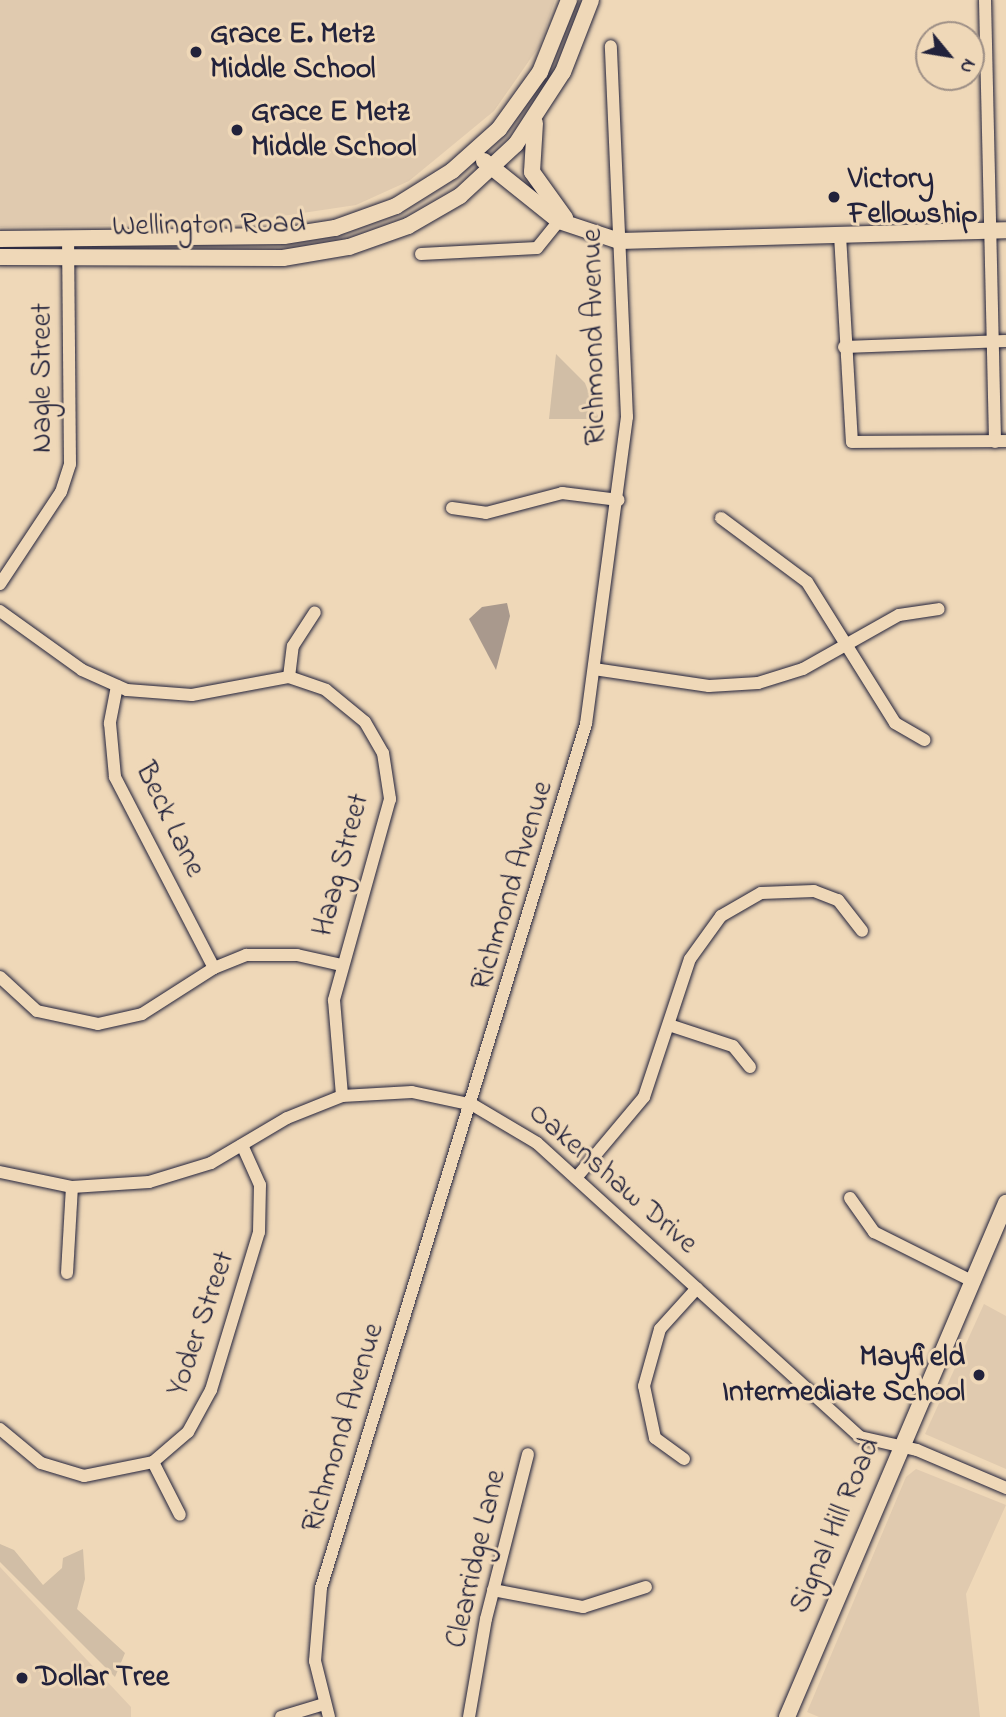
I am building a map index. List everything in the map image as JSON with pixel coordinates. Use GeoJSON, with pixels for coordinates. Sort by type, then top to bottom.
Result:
{"type":"FeatureCollection","features":[{"type":"Feature","properties":{"kind":"main road","name":"Wellington Road"},"geometry":{"type":"LineString","coordinates":[[0,239],[231,238],[335,228],[396,206],[475,153],[540,72],[569,0]]}},
{"type":"Feature","properties":{"kind":"main road","name":"Wellington Road"},"geometry":{"type":"LineString","coordinates":[[0,257],[282,258],[349,247],[430,215],[492,168],[538,115],[578,41],[591,0]]}},
{"type":"Feature","properties":{"kind":"main road"},"geometry":{"type":"LineString","coordinates":[[538,115],[529,152],[532,172],[567,224]]}},
{"type":"Feature","properties":{"kind":"main road"},"geometry":{"type":"LineString","coordinates":[[475,153],[567,224],[620,241],[999,230]]}},
{"type":"Feature","properties":{"kind":"main road","name":"Signal Hill Road"},"geometry":{"type":"LineString","coordinates":[[787,1717],[1006,1203]]}},
{"type":"Feature","properties":{"kind":"street"},"geometry":{"type":"LineString","coordinates":[[840,235],[844,347],[852,442],[1000,442],[999,230],[985,0]]}},
{"type":"Feature","properties":{"kind":"street","name":"Richmond Avenue"},"geometry":{"type":"LineString","coordinates":[[327,1711],[315,1636],[321,1588],[578,763],[619,500],[627,418],[611,46]]}},
{"type":"Feature","properties":{"kind":"street"},"geometry":{"type":"LineString","coordinates":[[422,254],[537,248],[567,224]]}},
{"type":"Feature","properties":{"kind":"street","name":"Nagle Street"},"geometry":{"type":"LineString","coordinates":[[0,584],[61,492],[70,464],[68,237]]}},
{"type":"Feature","properties":{"kind":"street"},"geometry":{"type":"LineString","coordinates":[[844,347],[1000,342]]}},
{"type":"Feature","properties":{"kind":"street"},"geometry":{"type":"LineString","coordinates":[[452,508],[486,513],[562,493],[619,500]]}},
{"type":"Feature","properties":{"kind":"street"},"geometry":{"type":"LineString","coordinates":[[721,518],[807,582],[849,642],[895,723],[924,740]]}},
{"type":"Feature","properties":{"kind":"street"},"geometry":{"type":"LineString","coordinates":[[594,669],[709,686],[748,684],[788,675],[911,610],[939,609]]}},
{"type":"Feature","properties":{"kind":"street","name":"Haag Street"},"geometry":{"type":"LineString","coordinates":[[0,611],[117,687],[167,696],[289,677],[326,690],[355,711],[376,737],[388,769],[387,818],[341,965],[332,1024],[342,1096]]}},
{"type":"Feature","properties":{"kind":"street"},"geometry":{"type":"LineString","coordinates":[[289,677],[292,646],[315,612]]}},
{"type":"Feature","properties":{"kind":"street","name":"Beck Lane"},"geometry":{"type":"LineString","coordinates":[[117,687],[110,723],[115,776],[214,968]]}},
{"type":"Feature","properties":{"kind":"street"},"geometry":{"type":"LineString","coordinates":[[576,1178],[644,1097],[697,946],[745,899],[781,889],[814,891],[838,900],[862,931]]}},
{"type":"Feature","properties":{"kind":"street"},"geometry":{"type":"LineString","coordinates":[[0,978],[37,1011],[98,1024],[142,1014],[214,968],[269,953],[341,965]]}},
{"type":"Feature","properties":{"kind":"street"},"geometry":{"type":"LineString","coordinates":[[669,1025],[733,1046],[750,1067]]}},
{"type":"Feature","properties":{"kind":"street","name":"Oakenshaw Drive"},"geometry":{"type":"LineString","coordinates":[[0,1172],[72,1187],[164,1179],[242,1145],[342,1096],[412,1091],[473,1105],[518,1128],[860,1437],[900,1447],[1006,1488]]}},
{"type":"Feature","properties":{"kind":"street","name":"Yoder Street"},"geometry":{"type":"LineString","coordinates":[[0,1429],[33,1458],[70,1474],[112,1475],[153,1462],[188,1432],[206,1402],[254,1251],[260,1185],[242,1145]]}},
{"type":"Feature","properties":{"kind":"street"},"geometry":{"type":"LineString","coordinates":[[67,1273],[72,1187]]}},
{"type":"Feature","properties":{"kind":"street"},"geometry":{"type":"LineString","coordinates":[[850,1198],[874,1232],[972,1281]]}},
{"type":"Feature","properties":{"kind":"street"},"geometry":{"type":"LineString","coordinates":[[684,1460],[655,1438],[644,1386],[657,1335],[697,1288]]}},
{"type":"Feature","properties":{"kind":"street","name":"Clearridge Lane"},"geometry":{"type":"LineString","coordinates":[[469,1717],[493,1590],[528,1454]]}},
{"type":"Feature","properties":{"kind":"street"},"geometry":{"type":"LineString","coordinates":[[153,1462],[180,1515]]}},
{"type":"Feature","properties":{"kind":"street"},"geometry":{"type":"LineString","coordinates":[[493,1590],[583,1607],[646,1587]]}},
{"type":"Feature","properties":{"kind":"street"},"geometry":{"type":"LineString","coordinates":[[281,1717],[327,1711]]}},
{"type":"Feature","properties":{"kind":"shaded area","name":"Grace E Metz Middle School"},"geometry":{"type":"Polygon","coordinates":[[[0,0],[555,0],[540,45],[494,111],[409,181],[356,205],[236,223],[0,227],[0,0]]]}},
{"type":"Feature","properties":{"kind":"shaded area"},"geometry":{"type":"Polygon","coordinates":[[[556,354],[585,383],[599,419],[549,419],[556,354]]]}},
{"type":"Feature","properties":{"kind":"shaded area"},"geometry":{"type":"Polygon","coordinates":[[[507,603],[510,616],[496,670],[469,619],[482,607],[507,603]]]}},
{"type":"Feature","properties":{"kind":"shaded area","name":"Mayfield Intermediate School"},"geometry":{"type":"Polygon","coordinates":[[[984,1304],[1006,1316],[1006,1469],[925,1434],[984,1304]]]}},
{"type":"Feature","properties":{"kind":"shaded area"},"geometry":{"type":"Polygon","coordinates":[[[916,1469],[1006,1505],[966,1594],[980,1717],[819,1717],[807,1712],[906,1477],[916,1469]]]}},
{"type":"Feature","properties":{"kind":"shaded area"},"geometry":{"type":"Polygon","coordinates":[[[0,1544],[14,1550],[43,1585],[62,1568],[63,1558],[83,1549],[85,1579],[77,1609],[125,1653],[115,1677],[0,1562],[0,1544]]]}},
{"type":"Feature","properties":{"kind":"shaded area"},"geometry":{"type":"Polygon","coordinates":[[[0,1567],[131,1707],[131,1717],[0,1717],[0,1567]]]}},
{"type":"Feature","properties":{"kind":"place","name":"Grace E. Metz Middle School"},"geometry":{"type":"Point","coordinates":[196,52]}},
{"type":"Feature","properties":{"kind":"place","name":"Grace E Metz Middle School"},"geometry":{"type":"Point","coordinates":[237,130]}},
{"type":"Feature","properties":{"kind":"place","name":"Victory Fellowship"},"geometry":{"type":"Point","coordinates":[834,197]}},
{"type":"Feature","properties":{"kind":"place","name":"Mayfield Intermediate School"},"geometry":{"type":"Point","coordinates":[979,1375]}},
{"type":"Feature","properties":{"kind":"place","name":"Dollar Tree"},"geometry":{"type":"Point","coordinates":[22,1678]}}]}
